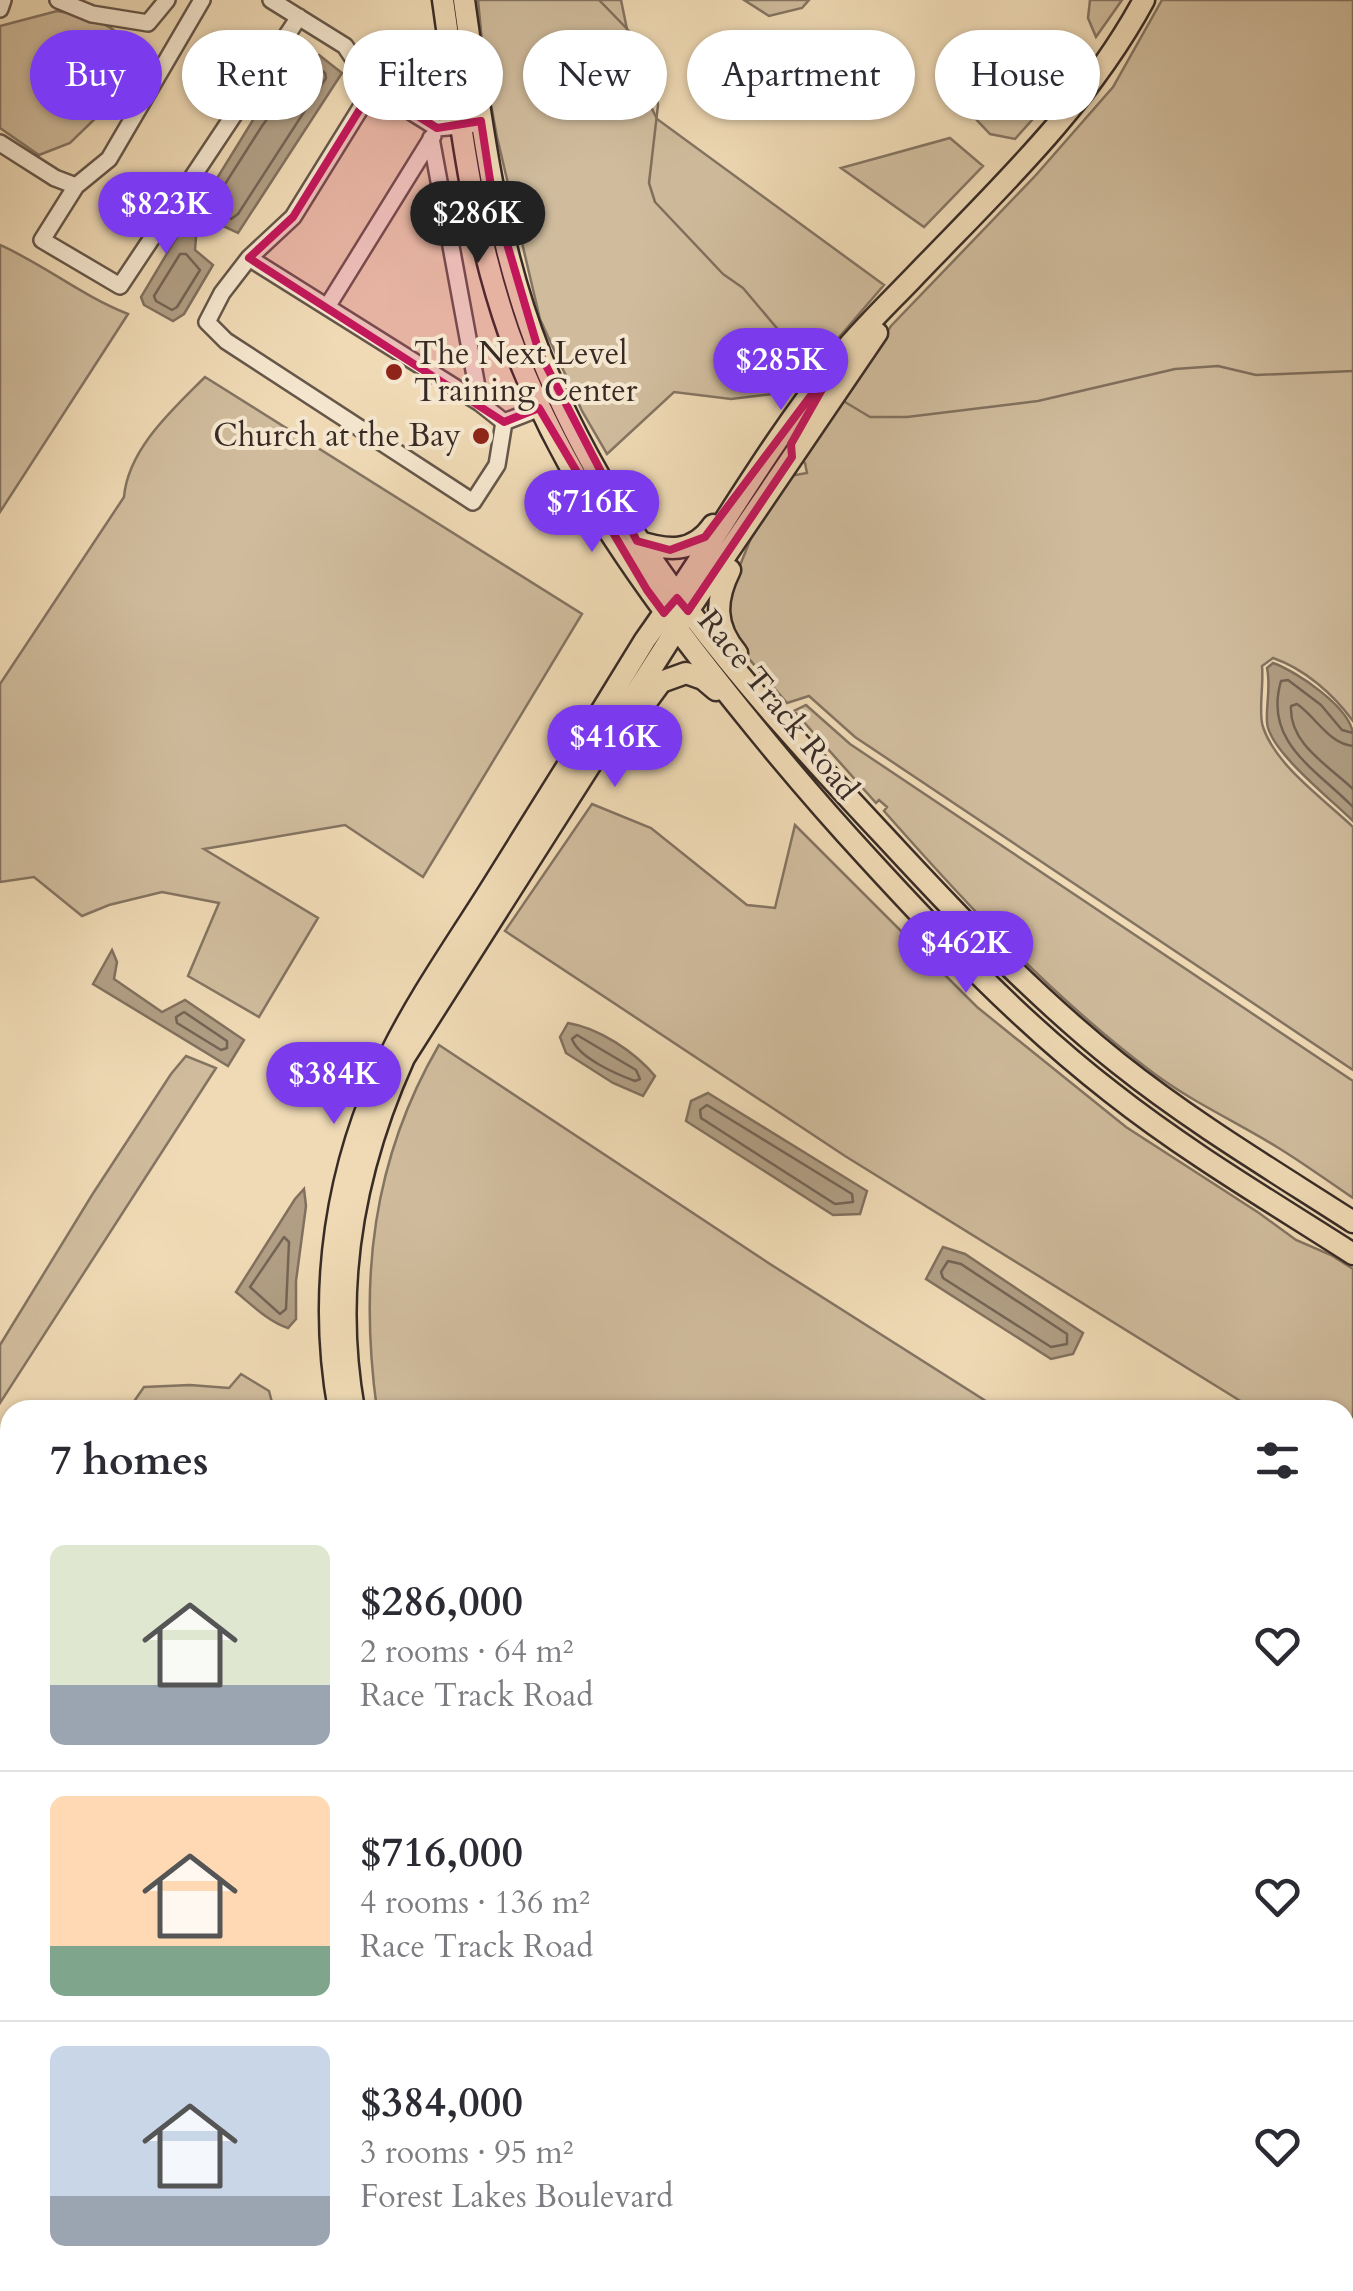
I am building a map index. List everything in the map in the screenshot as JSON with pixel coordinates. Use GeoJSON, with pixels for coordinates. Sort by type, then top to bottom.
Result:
{"type":"FeatureCollection","features":[{"type":"Feature","properties":{"kind":"main road","name":"Race Track Road"},"geometry":{"type":"LineString","coordinates":[[443,0],[471,124],[539,352],[581,445],[736,707],[835,822],[960,955],[1078,1066],[1216,1166],[1353,1254]]}},
{"type":"Feature","properties":{"kind":"main road","name":"Race Track Road"},"geometry":{"type":"LineString","coordinates":[[464,0],[471,124],[491,278],[540,408],[586,498],[677,613],[882,835],[1028,983],[1120,1065],[1230,1144],[1353,1222]]}},
{"type":"Feature","properties":{"kind":"main road"},"geometry":{"type":"LineString","coordinates":[[338,1400],[330,1324],[334,1240],[341,1193],[369,1102],[408,1021],[677,613],[741,537],[779,478],[797,464],[848,372],[886,322],[1056,144],[1108,81],[1150,0]]}},
{"type":"Feature","properties":{"kind":"main road"},"geometry":{"type":"LineString","coordinates":[[353,1400],[345,1280],[353,1212],[366,1153],[404,1058],[790,424],[842,354],[1054,131],[1150,0]]}},
{"type":"Feature","properties":{"kind":"main road"},"geometry":{"type":"LineString","coordinates":[[797,464],[792,443],[832,380],[842,354]]}},
{"type":"Feature","properties":{"kind":"main road"},"geometry":{"type":"LineString","coordinates":[[760,435],[775,435],[790,424]]}},
{"type":"Feature","properties":{"kind":"main road"},"geometry":{"type":"LineString","coordinates":[[638,540],[670,550],[700,541],[746,479],[767,458]]}},
{"type":"Feature","properties":{"kind":"main road"},"geometry":{"type":"LineString","coordinates":[[741,537],[719,594],[721,630],[839,775],[854,804]]}},
{"type":"Feature","properties":{"kind":"main road"},"geometry":{"type":"LineString","coordinates":[[503,900],[519,886],[661,682],[674,675],[692,674],[736,707]]}},
{"type":"Feature","properties":{"kind":"main road"},"geometry":{"type":"LineString","coordinates":[[880,807],[875,816],[882,835]]}},
{"type":"Feature","properties":{"kind":"main road"},"geometry":{"type":"LineString","coordinates":[[835,822],[848,822],[862,829],[951,923],[973,929]]}},
{"type":"Feature","properties":{"kind":"street"},"geometry":{"type":"LineString","coordinates":[[0,9],[2,0]]}},
{"type":"Feature","properties":{"kind":"street"},"geometry":{"type":"LineString","coordinates":[[58,0],[92,14],[148,22],[167,0]]}},
{"type":"Feature","properties":{"kind":"street"},"geometry":{"type":"LineString","coordinates":[[202,0],[109,159],[76,186],[42,240],[120,286],[298,17]]}},
{"type":"Feature","properties":{"kind":"street"},"geometry":{"type":"LineString","coordinates":[[272,0],[343,45]]}},
{"type":"Feature","properties":{"kind":"street"},"geometry":{"type":"LineString","coordinates":[[353,120],[292,217],[249,258],[222,293],[207,322],[226,341],[473,502],[497,465],[504,422]]}},
{"type":"Feature","properties":{"kind":"street"},"geometry":{"type":"LineString","coordinates":[[416,120],[434,133],[480,403]]}},
{"type":"Feature","properties":{"kind":"street"},"geometry":{"type":"LineString","coordinates":[[326,306],[434,133],[471,124]]}},
{"type":"Feature","properties":{"kind":"street"},"geometry":{"type":"LineString","coordinates":[[0,143],[55,178],[76,186]]}},
{"type":"Feature","properties":{"kind":"street"},"geometry":{"type":"LineString","coordinates":[[249,258],[504,422]]}},
{"type":"Feature","properties":{"kind":"street"},"geometry":{"type":"LineString","coordinates":[[504,422],[540,408]]}},
{"type":"Feature","properties":{"kind":"highlighted area"},"geometry":{"type":"Polygon","coordinates":[[[373,88],[437,128],[481,121],[492,193],[539,352],[637,541],[670,550],[705,537],[842,354],[791,444],[792,457],[688,611],[677,598],[664,613],[647,590],[539,408],[504,422],[249,258],[293,217],[373,88]]]}},
{"type":"Feature","properties":{"kind":"shaded area"},"geometry":{"type":"Polygon","coordinates":[[[478,0],[621,0],[627,30],[523,30],[523,120],[658,120],[884,285],[816,364],[798,391],[731,399],[674,392],[607,454],[582,411],[540,319],[494,120],[503,120],[503,30],[481,30],[478,0]]]}},
{"type":"Feature","properties":{"kind":"shaded area"},"geometry":{"type":"Polygon","coordinates":[[[744,0],[809,0],[802,8],[769,16],[744,0]]]}},
{"type":"Feature","properties":{"kind":"shaded area"},"geometry":{"type":"Polygon","coordinates":[[[1090,0],[1122,0],[1100,31],[1093,30],[1088,18],[1090,0]]]}},
{"type":"Feature","properties":{"kind":"shaded area"},"geometry":{"type":"Polygon","coordinates":[[[1162,0],[1353,0],[1353,721],[1318,684],[1273,658],[1262,666],[1261,706],[1263,727],[1278,755],[1353,827],[1353,1070],[855,737],[809,696],[787,703],[732,639],[724,605],[751,538],[790,476],[807,473],[800,460],[891,326],[1084,120],[1100,120],[1100,102],[1113,87],[1162,0]]]}},
{"type":"Feature","properties":{"kind":"shaded area"},"geometry":{"type":"Polygon","coordinates":[[[57,11],[84,17],[113,30],[30,30],[30,120],[94,120],[70,143],[39,155],[0,128],[0,26],[57,11]]]}},
{"type":"Feature","properties":{"kind":"shaded area"},"geometry":{"type":"Polygon","coordinates":[[[977,120],[1032,120],[1015,139],[990,134],[977,120]]]}},
{"type":"Feature","properties":{"kind":"shaded area"},"geometry":{"type":"Polygon","coordinates":[[[950,138],[983,166],[924,227],[841,168],[950,138]]]}},
{"type":"Feature","properties":{"kind":"shaded area"},"geometry":{"type":"Polygon","coordinates":[[[0,245],[128,314],[0,512],[0,245]]]}},
{"type":"Feature","properties":{"kind":"shaded area"},"geometry":{"type":"Polygon","coordinates":[[[205,377],[582,614],[423,877],[345,825],[204,849],[318,918],[259,1017],[188,976],[219,903],[162,892],[82,916],[34,877],[0,882],[0,684],[124,497],[127,479],[143,446],[205,377]]]}},
{"type":"Feature","properties":{"kind":"shaded area"},"geometry":{"type":"Polygon","coordinates":[[[806,705],[850,744],[1353,1081],[1353,1198],[1277,1147],[1167,1083],[1080,1013],[979,915],[884,811],[887,807],[879,800],[876,803],[794,711],[806,705]]]}},
{"type":"Feature","properties":{"kind":"shaded area"},"geometry":{"type":"Polygon","coordinates":[[[592,804],[651,828],[747,905],[775,908],[795,825],[977,1007],[1126,1127],[1296,1240],[1353,1269],[1353,1400],[1239,1400],[845,1156],[505,931],[592,804]]]}},
{"type":"Feature","properties":{"kind":"shaded area"},"geometry":{"type":"Polygon","coordinates":[[[439,1045],[984,1400],[376,1400],[370,1314],[376,1222],[385,1177],[416,1088],[439,1045]]]}},
{"type":"Feature","properties":{"kind":"shaded area"},"geometry":{"type":"Polygon","coordinates":[[[186,1056],[216,1068],[0,1400],[0,1345],[186,1056]]]}},
{"type":"Feature","properties":{"kind":"shaded area"},"geometry":{"type":"Polygon","coordinates":[[[241,1374],[269,1391],[271,1400],[135,1400],[144,1387],[229,1388],[241,1374]]]}},
{"type":"Feature","properties":{"kind":"water"},"geometry":{"type":"Polygon","coordinates":[[[323,58],[342,73],[323,102],[323,58]]]}},
{"type":"Feature","properties":{"kind":"water"},"geometry":{"type":"Polygon","coordinates":[[[253,120],[311,120],[238,233],[208,219],[198,209],[253,120]]]}},
{"type":"Feature","properties":{"kind":"water"},"geometry":{"type":"Polygon","coordinates":[[[187,220],[192,223],[196,237],[195,250],[213,265],[184,314],[173,321],[144,305],[141,297],[187,220]]]}},
{"type":"Feature","properties":{"kind":"water"},"geometry":{"type":"Polygon","coordinates":[[[1273,663],[1320,691],[1350,724],[1353,821],[1289,760],[1270,733],[1267,668],[1273,663]]]}},
{"type":"Feature","properties":{"kind":"water"},"geometry":{"type":"Polygon","coordinates":[[[112,950],[117,962],[114,979],[162,1012],[185,1000],[244,1040],[228,1066],[93,984],[112,950]]]}},
{"type":"Feature","properties":{"kind":"water"},"geometry":{"type":"Polygon","coordinates":[[[568,1023],[604,1036],[647,1067],[655,1076],[643,1096],[613,1083],[566,1053],[560,1037],[568,1023]]]}},
{"type":"Feature","properties":{"kind":"water"},"geometry":{"type":"Polygon","coordinates":[[[708,1093],[867,1191],[860,1214],[833,1215],[686,1121],[691,1101],[708,1093]]]}},
{"type":"Feature","properties":{"kind":"water"},"geometry":{"type":"Polygon","coordinates":[[[304,1189],[306,1206],[296,1281],[296,1319],[288,1328],[236,1292],[304,1189]]]}},
{"type":"Feature","properties":{"kind":"water"},"geometry":{"type":"Polygon","coordinates":[[[943,1247],[965,1254],[1083,1333],[1073,1354],[1051,1359],[926,1279],[943,1247]]]}},
{"type":"Feature","properties":{"kind":"waterway"},"geometry":{"type":"LineString","coordinates":[[599,0],[633,35],[652,65],[658,105],[649,183],[655,202],[723,274],[743,288],[813,371]]}},
{"type":"Feature","properties":{"kind":"waterway"},"geometry":{"type":"LineString","coordinates":[[845,402],[870,417],[907,417],[1038,401],[1175,369],[1218,366],[1256,375],[1353,371]]}},
{"type":"Feature","properties":{"kind":"place","name":"The Next Level Training Center"},"geometry":{"type":"Point","coordinates":[394,372]}},
{"type":"Feature","properties":{"kind":"place","name":"Church at the Bay"},"geometry":{"type":"Point","coordinates":[481,436]}}]}
